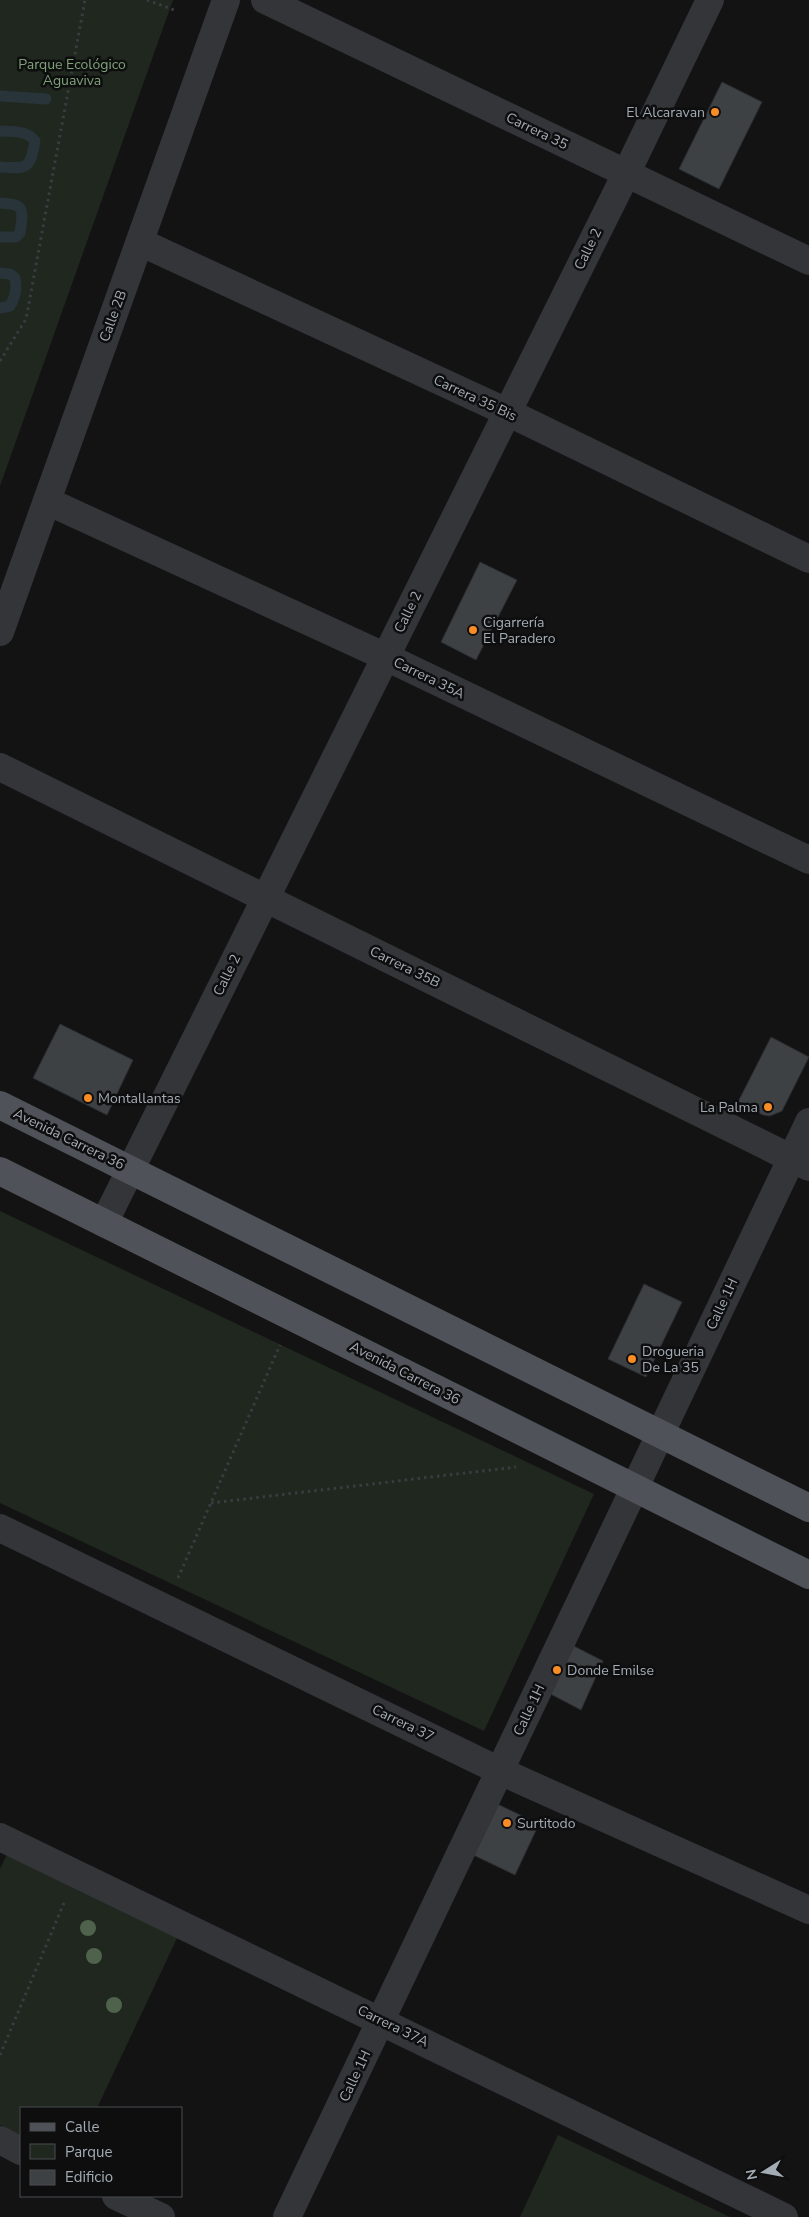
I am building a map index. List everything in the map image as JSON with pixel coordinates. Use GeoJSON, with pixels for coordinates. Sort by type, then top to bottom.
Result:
{"type":"FeatureCollection","features":[{"type":"Feature","properties":{"kind":"main road","name":"Avenida Carrera 36"},"geometry":{"type":"LineString","coordinates":[[0,1105],[809,1508]]}},
{"type":"Feature","properties":{"kind":"main road","name":"Avenida Carrera 36"},"geometry":{"type":"LineString","coordinates":[[0,1171],[809,1575]]}},
{"type":"Feature","properties":{"kind":"street","name":"Calle 2B"},"geometry":{"type":"LineString","coordinates":[[0,632],[226,0]]}},
{"type":"Feature","properties":{"kind":"street","name":"Carrera 35"},"geometry":{"type":"LineString","coordinates":[[265,0],[809,261]]}},
{"type":"Feature","properties":{"kind":"street","name":"Calle 2"},"geometry":{"type":"LineString","coordinates":[[104,1223],[626,174],[710,0]]}},
{"type":"Feature","properties":{"kind":"street","name":"Carrera 35 Bis"},"geometry":{"type":"LineString","coordinates":[[140,242],[507,412],[809,559]]}},
{"type":"Feature","properties":{"kind":"street","name":"Carrera 35A"},"geometry":{"type":"LineString","coordinates":[[47,501],[386,656],[809,860]]}},
{"type":"Feature","properties":{"kind":"street","name":"Carrera 35B"},"geometry":{"type":"LineString","coordinates":[[0,767],[800,1163]]}},
{"type":"Feature","properties":{"kind":"street","name":"Calle 1H"},"geometry":{"type":"LineString","coordinates":[[287,2217],[660,1434],[800,1163],[809,1122]]}},
{"type":"Feature","properties":{"kind":"street","name":"Carrera 37"},"geometry":{"type":"LineString","coordinates":[[0,1528],[500,1771],[809,1910]]}},
{"type":"Feature","properties":{"kind":"street","name":"Carrera 37A"},"geometry":{"type":"LineString","coordinates":[[0,1837],[381,2020],[784,2217]]}},
{"type":"Feature","properties":{"kind":"street"},"geometry":{"type":"LineString","coordinates":[[118,2197],[161,2217]]}},
{"type":"Feature","properties":{"kind":"path"},"geometry":{"type":"LineString","coordinates":[[0,361],[26,319],[86,0]]}},
{"type":"Feature","properties":{"kind":"path"},"geometry":{"type":"LineString","coordinates":[[147,0],[177,12]]}},
{"type":"Feature","properties":{"kind":"path"},"geometry":{"type":"LineString","coordinates":[[165,1608],[281,1342]]}},
{"type":"Feature","properties":{"kind":"path"},"geometry":{"type":"LineString","coordinates":[[211,1504],[517,1466]]}},
{"type":"Feature","properties":{"kind":"path"},"geometry":{"type":"LineString","coordinates":[[0,2055],[76,1874]]}},
{"type":"Feature","properties":{"kind":"green space","name":"Parque Ecológico Aguaviva"},"geometry":{"type":"Polygon","coordinates":[[[0,0],[173,0],[0,486],[0,0]]]}},
{"type":"Feature","properties":{"kind":"green space"},"geometry":{"type":"Polygon","coordinates":[[[0,1211],[594,1494],[484,1731],[0,1503],[0,1211]]]}},
{"type":"Feature","properties":{"kind":"green space"},"geometry":{"type":"Polygon","coordinates":[[[8,1852],[179,1934],[97,2107],[20,2107],[20,2135],[0,2125],[0,1869],[8,1852]]]}},
{"type":"Feature","properties":{"kind":"green space"},"geometry":{"type":"Polygon","coordinates":[[[558,2135],[730,2217],[520,2217],[558,2135]]]}},
{"type":"Feature","properties":{"kind":"building"},"geometry":{"type":"Polygon","coordinates":[[[722,82],[762,102],[719,189],[679,169],[722,82]]]}},
{"type":"Feature","properties":{"kind":"building"},"geometry":{"type":"Polygon","coordinates":[[[480,562],[517,580],[476,660],[441,642],[480,562]]]}},
{"type":"Feature","properties":{"kind":"building"},"geometry":{"type":"Polygon","coordinates":[[[60,1024],[133,1060],[107,1115],[33,1078],[60,1024]]]}},
{"type":"Feature","properties":{"kind":"building"},"geometry":{"type":"Polygon","coordinates":[[[771,1037],[809,1057],[782,1111],[770,1116],[763,1115],[738,1102],[771,1037]]]}},
{"type":"Feature","properties":{"kind":"building"},"geometry":{"type":"Polygon","coordinates":[[[644,1284],[682,1302],[646,1377],[608,1359],[644,1284]]]}},
{"type":"Feature","properties":{"kind":"building"},"geometry":{"type":"Polygon","coordinates":[[[562,1640],[603,1661],[581,1710],[541,1689],[562,1640]]]}},
{"type":"Feature","properties":{"kind":"building"},"geometry":{"type":"Polygon","coordinates":[[[491,1801],[539,1824],[515,1875],[467,1852],[491,1801]]]}},
{"type":"Feature","properties":{"kind":"waterway"},"geometry":{"type":"LineString","coordinates":[[0,96],[46,99]]}},
{"type":"Feature","properties":{"kind":"waterway"},"geometry":{"type":"LineString","coordinates":[[0,131],[24,133],[35,141],[31,157],[26,165],[17,168],[0,167]]}},
{"type":"Feature","properties":{"kind":"waterway"},"geometry":{"type":"LineString","coordinates":[[0,203],[15,205],[19,207],[22,214],[20,233],[16,237],[0,237]]}},
{"type":"Feature","properties":{"kind":"waterway"},"geometry":{"type":"LineString","coordinates":[[0,273],[10,274],[15,278],[16,285],[10,306],[0,308]]}},
{"type":"Feature","properties":{"kind":"place","name":"El Alcaravan"},"geometry":{"type":"Point","coordinates":[715,112]}},
{"type":"Feature","properties":{"kind":"place","name":"Cigarrería El Paradero"},"geometry":{"type":"Point","coordinates":[473,630]}},
{"type":"Feature","properties":{"kind":"place","name":"Montallantas"},"geometry":{"type":"Point","coordinates":[88,1098]}},
{"type":"Feature","properties":{"kind":"place","name":"La Palma"},"geometry":{"type":"Point","coordinates":[768,1107]}},
{"type":"Feature","properties":{"kind":"place","name":"Drogueria De La 35"},"geometry":{"type":"Point","coordinates":[632,1359]}},
{"type":"Feature","properties":{"kind":"place","name":"Donde Emilse"},"geometry":{"type":"Point","coordinates":[557,1670]}},
{"type":"Feature","properties":{"kind":"place","name":"Surtitodo"},"geometry":{"type":"Point","coordinates":[507,1823]}}]}
